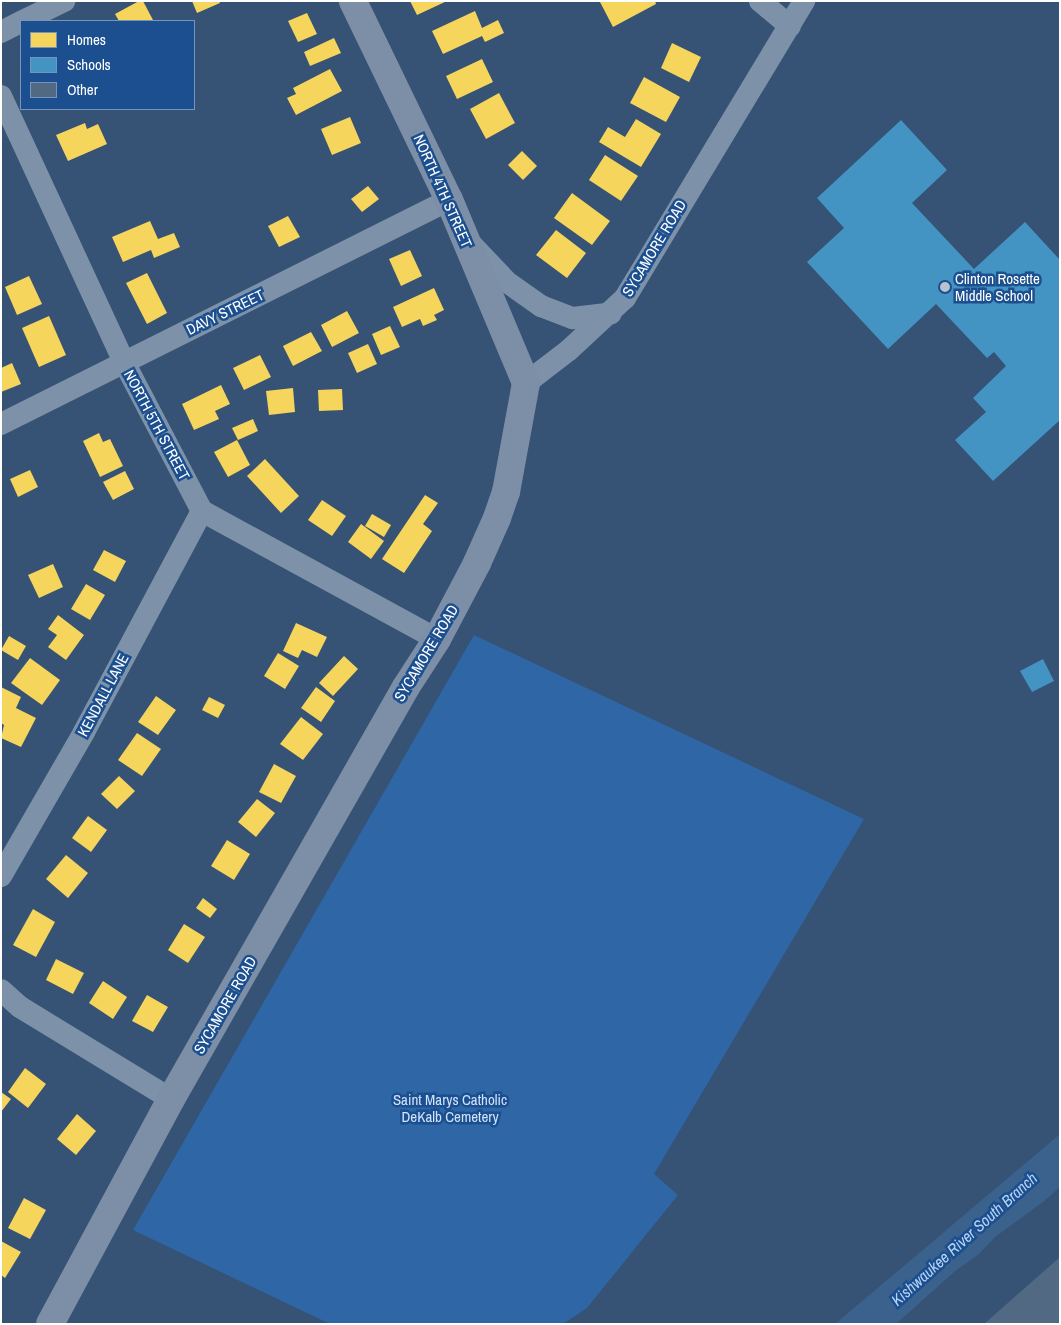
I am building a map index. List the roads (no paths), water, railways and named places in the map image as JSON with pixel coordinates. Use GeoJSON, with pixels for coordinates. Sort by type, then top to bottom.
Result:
{"type":"FeatureCollection","features":[{"type":"Feature","properties":{"kind":"main road","name":"NORTH 4TH STREET"},"geometry":{"type":"LineString","coordinates":[[353,1],[449,200],[526,383]]}},
{"type":"Feature","properties":{"kind":"main road","name":"SYCAMORE ROAD"},"geometry":{"type":"LineString","coordinates":[[50,1324],[172,1099],[401,696],[437,639],[477,563],[506,492],[526,383]]}},
{"type":"Feature","properties":{"kind":"street"},"geometry":{"type":"LineString","coordinates":[[26,20],[64,1]]}},
{"type":"Feature","properties":{"kind":"street"},"geometry":{"type":"LineString","coordinates":[[760,1],[790,26]]}},
{"type":"Feature","properties":{"kind":"street","name":"SYCAMORE ROAD"},"geometry":{"type":"LineString","coordinates":[[526,383],[611,314],[625,298],[804,1]]}},
{"type":"Feature","properties":{"kind":"street"},"geometry":{"type":"LineString","coordinates":[[1,32],[20,23]]}},
{"type":"Feature","properties":{"kind":"street","name":"NORTH 5TH STREET"},"geometry":{"type":"LineString","coordinates":[[1,96],[124,362],[202,511]]}},
{"type":"Feature","properties":{"kind":"street","name":"DAVY STREET"},"geometry":{"type":"LineString","coordinates":[[1,424],[449,200]]}},
{"type":"Feature","properties":{"kind":"street"},"geometry":{"type":"LineString","coordinates":[[464,237],[507,282],[541,306],[573,318],[611,314]]}},
{"type":"Feature","properties":{"kind":"street"},"geometry":{"type":"LineString","coordinates":[[202,511],[437,639]]}},
{"type":"Feature","properties":{"kind":"street","name":"KENDALL LANE"},"geometry":{"type":"LineString","coordinates":[[1,876],[84,732],[202,511]]}},
{"type":"Feature","properties":{"kind":"street"},"geometry":{"type":"LineString","coordinates":[[1,990],[20,1007],[172,1099]]}},
{"type":"Feature","properties":{"kind":"water","name":"Kishwaukee River South Branch"},"geometry":{"type":"Polygon","coordinates":[[[1060,1134],[1060,1187],[1043,1202],[995,1237],[979,1254],[954,1272],[896,1324],[835,1324],[1060,1134]]]}},
{"type":"Feature","properties":{"kind":"place","name":"Clinton Rosette Middle School"},"geometry":{"type":"Point","coordinates":[945,287]}},
{"type":"Feature","properties":{"kind":"park label","name":"Saint Marys Catholic DeKalb Cemetery"},"geometry":{"type":"Point","coordinates":[450,1108]}}]}
